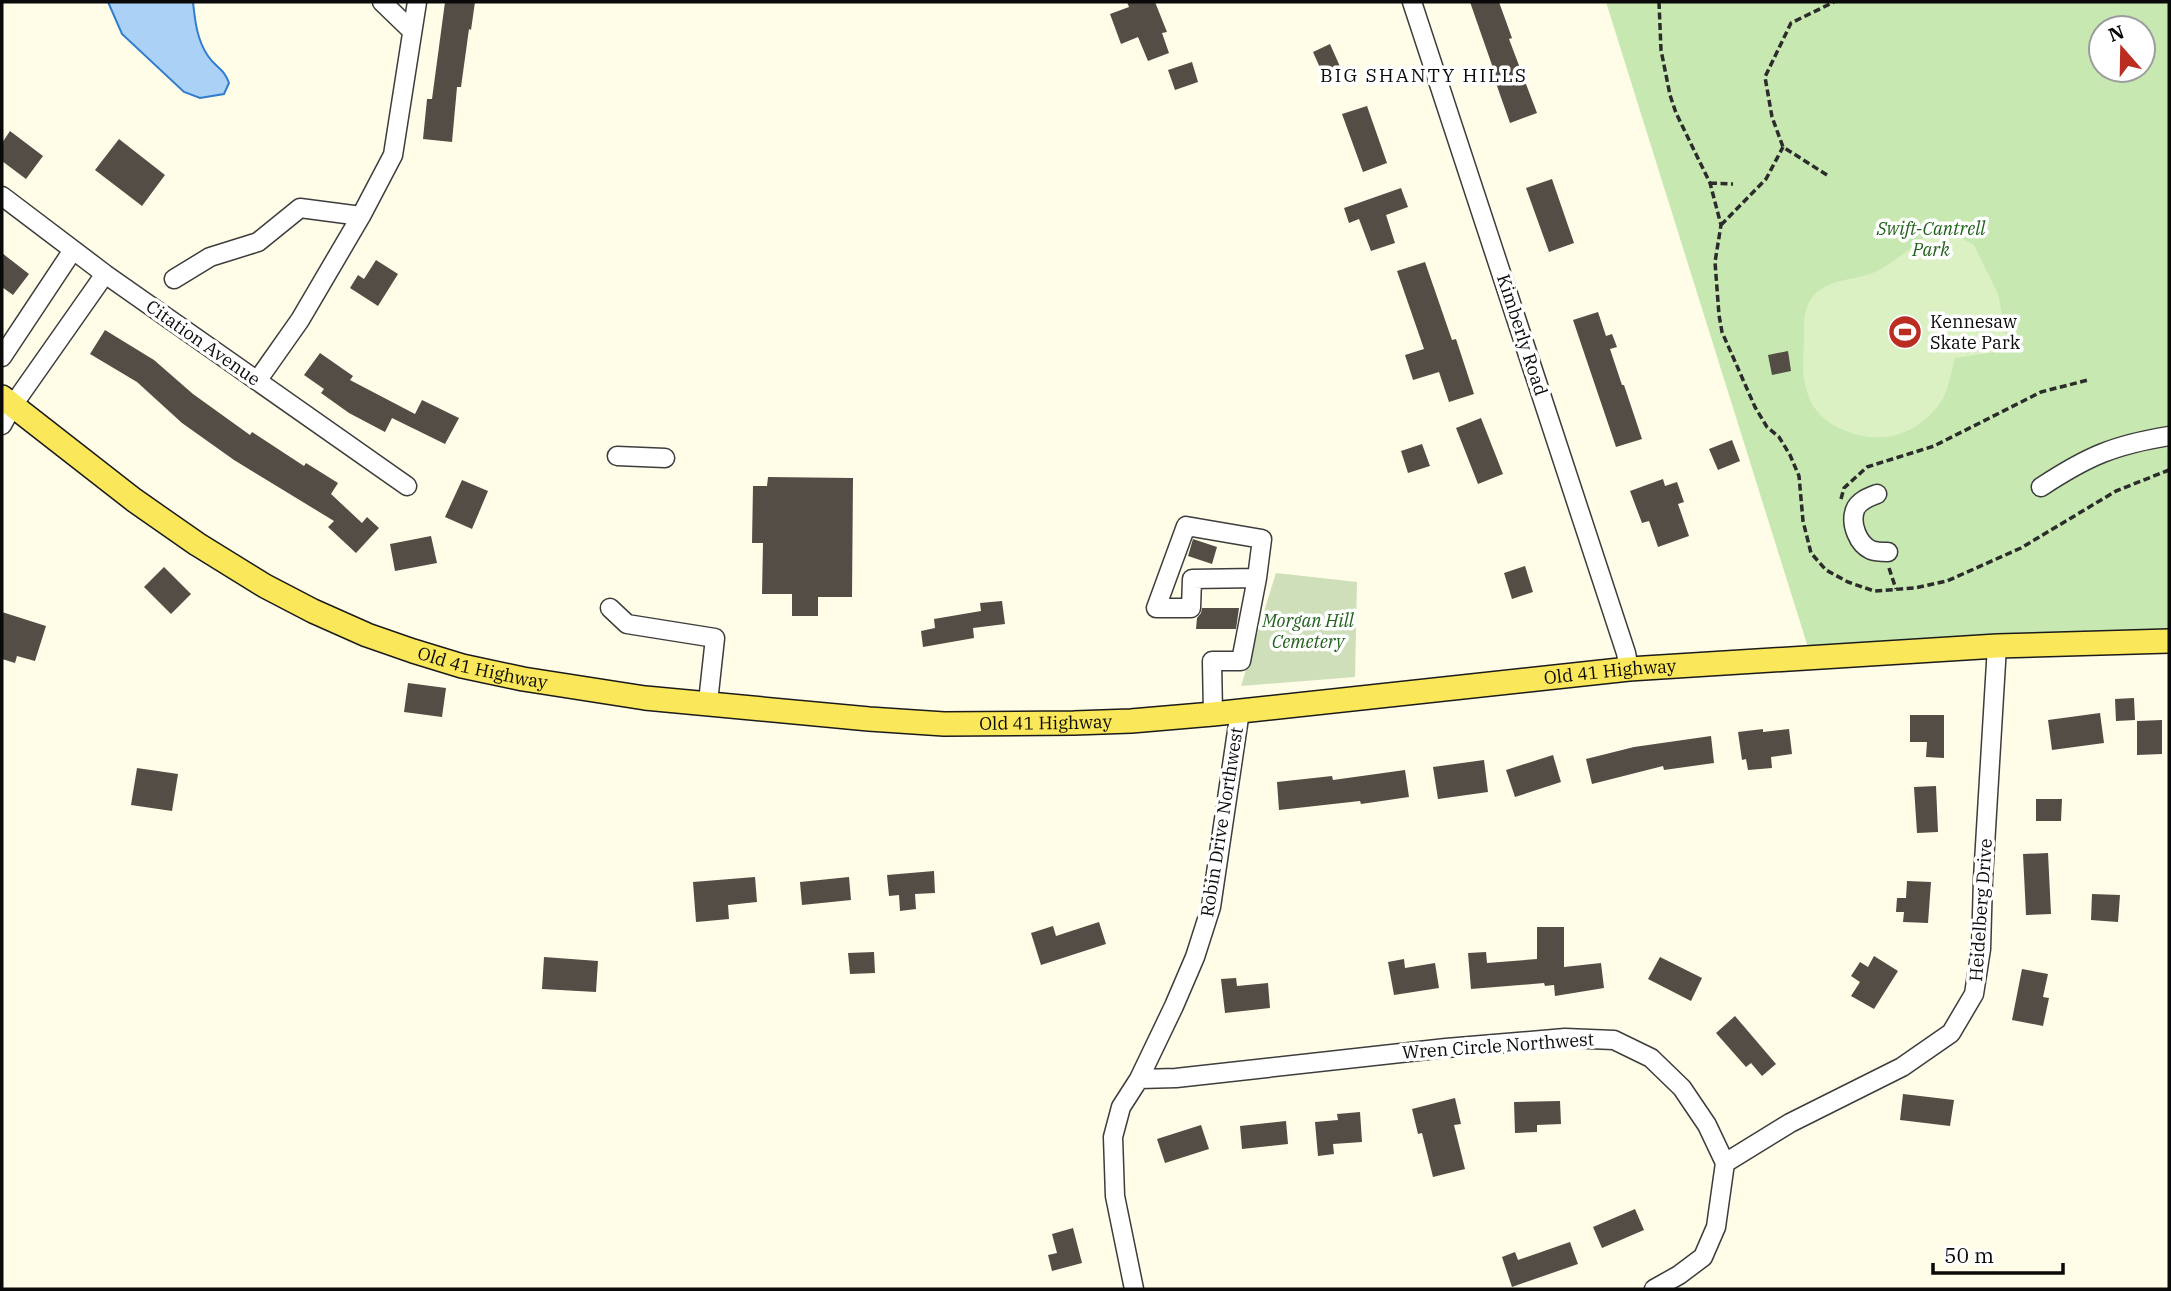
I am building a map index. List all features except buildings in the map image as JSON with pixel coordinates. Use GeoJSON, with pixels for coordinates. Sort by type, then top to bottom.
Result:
{"type":"FeatureCollection","features":[{"type":"Feature","properties":{"kind":"main road","name":"Old 41 Highway"},"geometry":{"type":"LineString","coordinates":[[7,401],[134,500],[197,544],[265,586],[367,635],[462,666],[523,679],[645,698],[944,724],[1131,721],[1629,670],[1997,646],[2169,641]]}},
{"type":"Feature","properties":{"kind":"street"},"geometry":{"type":"LineString","coordinates":[[382,2],[411,30]]}},
{"type":"Feature","properties":{"kind":"street"},"geometry":{"type":"LineString","coordinates":[[257,381],[300,320],[393,155],[417,2]]}},
{"type":"Feature","properties":{"kind":"street","name":"Kimberly Road"},"geometry":{"type":"LineString","coordinates":[[1412,2],[1626,653],[1629,670]]}},
{"type":"Feature","properties":{"kind":"street","name":"Citation Avenue"},"geometry":{"type":"LineString","coordinates":[[2,196],[105,274],[407,486]]}},
{"type":"Feature","properties":{"kind":"street"},"geometry":{"type":"LineString","coordinates":[[174,279],[210,257],[258,242],[300,208],[361,216]]}},
{"type":"Feature","properties":{"kind":"street"},"geometry":{"type":"LineString","coordinates":[[2,357],[73,250]]}},
{"type":"Feature","properties":{"kind":"street"},"geometry":{"type":"LineString","coordinates":[[2,425],[7,401],[105,274]]}},
{"type":"Feature","properties":{"kind":"street"},"geometry":{"type":"LineString","coordinates":[[2041,487],[2079,462],[2097,454],[2131,443],[2169,436]]}},
{"type":"Feature","properties":{"kind":"street"},"geometry":{"type":"LineString","coordinates":[[617,456],[665,458]]}},
{"type":"Feature","properties":{"kind":"street"},"geometry":{"type":"LineString","coordinates":[[1877,494],[1859,504],[1855,510],[1854,525],[1859,540],[1888,559]]}},
{"type":"Feature","properties":{"kind":"street"},"geometry":{"type":"LineString","coordinates":[[1213,714],[1212,661],[1241,661],[1256,578],[1262,539],[1186,526],[1156,608],[1191,608],[1192,579],[1256,578]]}},
{"type":"Feature","properties":{"kind":"street"},"geometry":{"type":"LineString","coordinates":[[610,608],[627,624],[715,638],[708,702]]}},
{"type":"Feature","properties":{"kind":"street","name":"Heidelberg Drive"},"geometry":{"type":"LineString","coordinates":[[1725,1163],[1790,1123],[1902,1067],[1951,1033],[1974,994],[1981,948],[1997,646]]}},
{"type":"Feature","properties":{"kind":"street","name":"Robin Drive Northwest"},"geometry":{"type":"LineString","coordinates":[[1134,1289],[1115,1196],[1113,1138],[1121,1107],[1139,1079],[1195,957],[1211,907],[1240,711]]}},
{"type":"Feature","properties":{"kind":"street","name":"Wren Circle Northwest"},"geometry":{"type":"LineString","coordinates":[[1139,1079],[1176,1078],[1446,1048],[1565,1038],[1614,1040],[1651,1058],[1682,1088],[1707,1125],[1725,1163]]}},
{"type":"Feature","properties":{"kind":"street"},"geometry":{"type":"LineString","coordinates":[[1654,1289],[1703,1257],[1716,1227],[1725,1163]]}},
{"type":"Feature","properties":{"kind":"path"},"geometry":{"type":"LineString","coordinates":[[1659,2],[1661,50],[1670,95],[1710,183],[1720,225],[1715,262],[1723,332],[1755,407],[1767,427],[1779,437],[1790,454],[1799,476],[1803,521],[1811,553],[1826,569],[1848,582],[1874,591],[1915,588],[1947,581],[2021,548],[2116,491],[2169,470]]}},
{"type":"Feature","properties":{"kind":"path"},"geometry":{"type":"LineString","coordinates":[[1827,175],[1783,147],[1772,117],[1765,77],[1791,23],[1834,2]]}},
{"type":"Feature","properties":{"kind":"path"},"geometry":{"type":"LineString","coordinates":[[1720,225],[1766,179],[1783,147]]}},
{"type":"Feature","properties":{"kind":"path"},"geometry":{"type":"LineString","coordinates":[[1710,183],[1733,184]]}},
{"type":"Feature","properties":{"kind":"path"},"geometry":{"type":"LineString","coordinates":[[1840,501],[1844,488],[1867,467],[1934,446],[2041,392],[2088,380]]}},
{"type":"Feature","properties":{"kind":"path"},"geometry":{"type":"LineString","coordinates":[[1888,559],[1896,589]]}},
{"type":"Feature","properties":{"kind":"green space","name":"Swift-Cantrell Park"},"geometry":{"type":"Polygon","coordinates":[[[1606,2],[2169,2],[2169,638],[1811,657],[1606,2]]]}},
{"type":"Feature","properties":{"kind":"green space","name":"Kennesaw Skate Park"},"geometry":{"type":"Polygon","coordinates":[[[1939,226],[1974,245],[1998,294],[2009,350],[1955,358],[1948,387],[1940,403],[1930,415],[1906,431],[1893,436],[1866,437],[1837,427],[1826,420],[1811,402],[1804,379],[1804,327],[1808,304],[1815,294],[1830,285],[1886,266],[1939,226]]]}},
{"type":"Feature","properties":{"kind":"green space","name":"Morgan Hill Cemetery"},"geometry":{"type":"Polygon","coordinates":[[[1276,573],[1357,582],[1355,677],[1241,686],[1276,573]]]}},
{"type":"Feature","properties":{"kind":"water"},"geometry":{"type":"Polygon","coordinates":[[[108,2],[193,2],[201,43],[229,83],[224,94],[200,98],[184,92],[122,34],[108,2]]]}},
{"type":"Feature","properties":{"kind":"place","name":"Kennesaw Skate Park"},"geometry":{"type":"Point","coordinates":[1905,332]}},
{"type":"Feature","properties":{"kind":"district","name":"BIG SHANTY HILLS"},"geometry":{"type":"Point","coordinates":[1424,75]}}]}
